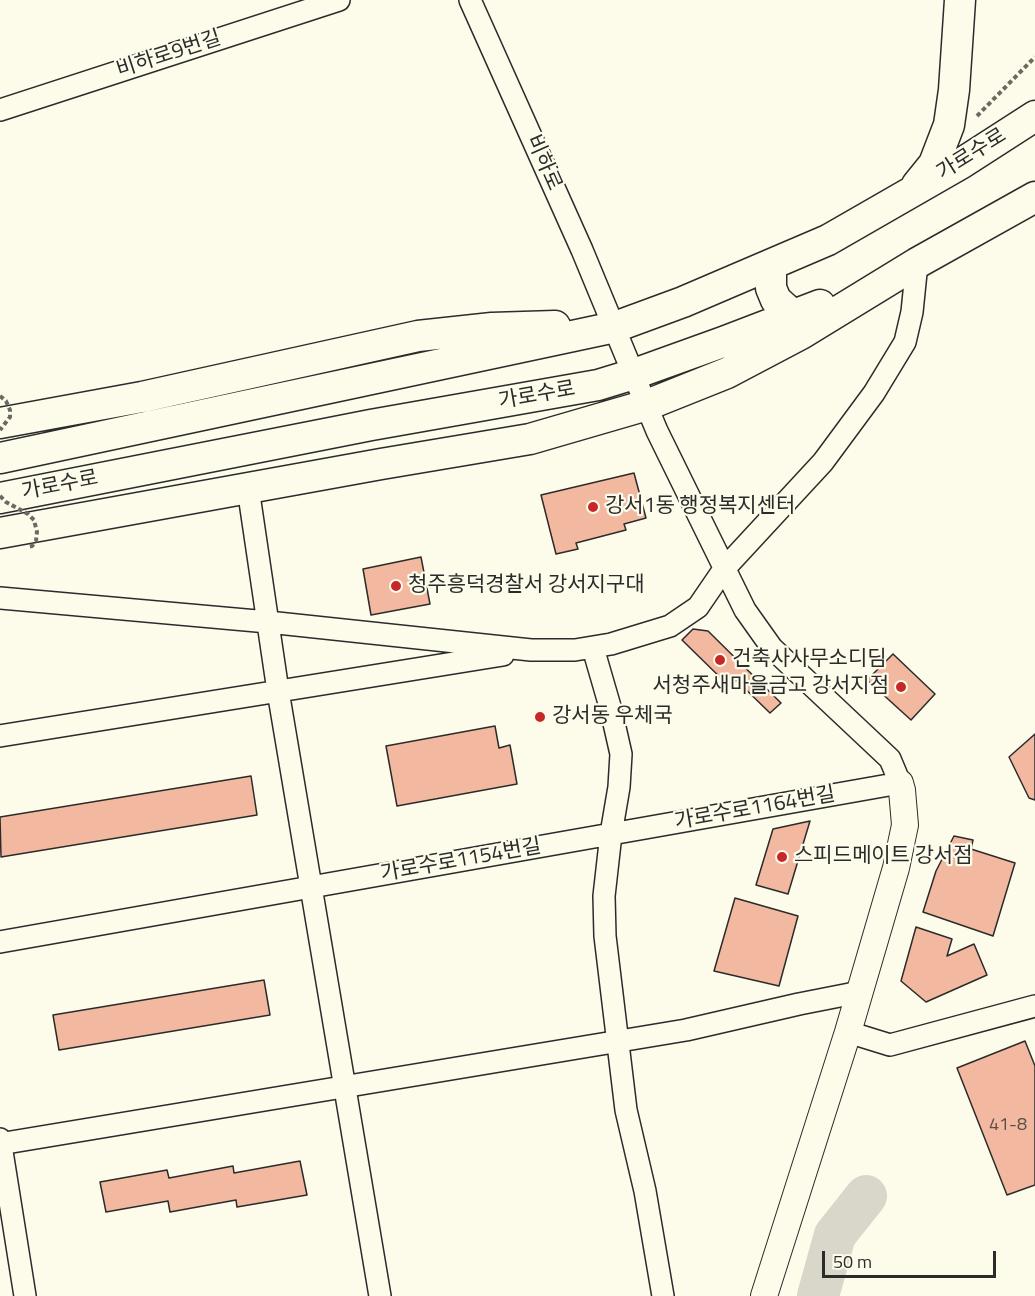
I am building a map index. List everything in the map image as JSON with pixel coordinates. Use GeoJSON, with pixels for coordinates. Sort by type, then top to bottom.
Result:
{"type":"FeatureCollection","features":[{"type":"Feature","properties":{"kind":"main road"},"geometry":{"type":"LineString","coordinates":[[904,196],[925,177],[934,164],[946,135],[951,117],[960,0]]}},
{"type":"Feature","properties":{"kind":"main road"},"geometry":{"type":"LineString","coordinates":[[962,163],[1035,93]]}},
{"type":"Feature","properties":{"kind":"main road","name":"가로수로"},"geometry":{"type":"LineString","coordinates":[[0,458],[615,327],[683,302],[828,240],[962,163],[1035,116]]}},
{"type":"Feature","properties":{"kind":"main road","name":"가로수로"},"geometry":{"type":"LineString","coordinates":[[0,497],[371,425],[597,385],[634,374],[796,315],[917,263],[1035,182]]}},
{"type":"Feature","properties":{"kind":"main road"},"geometry":{"type":"LineString","coordinates":[[0,533],[530,439],[647,405],[727,373],[790,340],[917,263],[1035,197]]}},
{"type":"Feature","properties":{"kind":"main road"},"geometry":{"type":"LineString","coordinates":[[917,263],[1035,220]]}},
{"type":"Feature","properties":{"kind":"main road"},"geometry":{"type":"LineString","coordinates":[[773,264],[771,288],[776,300],[796,315]]}},
{"type":"Feature","properties":{"kind":"main road","name":"가로수로"},"geometry":{"type":"LineString","coordinates":[[0,423],[142,397],[418,336],[492,328],[615,327]]}},
{"type":"Feature","properties":{"kind":"street","name":"비하로9번길"},"geometry":{"type":"LineString","coordinates":[[0,110],[339,0]]}},
{"type":"Feature","properties":{"kind":"street","name":"비하로"},"geometry":{"type":"LineString","coordinates":[[470,0],[615,327]]}},
{"type":"Feature","properties":{"kind":"street"},"geometry":{"type":"LineString","coordinates":[[0,597],[531,650],[593,648],[670,626],[698,607],[724,569],[823,462],[874,393],[904,342],[912,312],[917,263]]}},
{"type":"Feature","properties":{"kind":"street"},"geometry":{"type":"LineString","coordinates":[[615,327],[657,431],[744,610],[772,648],[890,759],[902,790],[904,825],[896,868],[848,1032],[764,1296]]}},
{"type":"Feature","properties":{"kind":"street"},"geometry":{"type":"LineString","coordinates":[[248,488],[278,691],[380,1296]]}},
{"type":"Feature","properties":{"kind":"street"},"geometry":{"type":"LineString","coordinates":[[593,648],[612,710],[621,754],[619,787],[604,896],[605,936],[626,1110],[645,1191],[663,1296]]}},
{"type":"Feature","properties":{"kind":"street"},"geometry":{"type":"LineString","coordinates":[[0,736],[531,650]]}},
{"type":"Feature","properties":{"kind":"street","name":"가로수로1164번길"},"geometry":{"type":"LineString","coordinates":[[611,834],[900,783]]}},
{"type":"Feature","properties":{"kind":"street","name":"가로수로1154번길"},"geometry":{"type":"LineString","coordinates":[[0,942],[611,834]]}},
{"type":"Feature","properties":{"kind":"street"},"geometry":{"type":"LineString","coordinates":[[0,1144],[686,1030],[860,992]]}},
{"type":"Feature","properties":{"kind":"street"},"geometry":{"type":"LineString","coordinates":[[848,1032],[890,1045],[1035,1006]]}},
{"type":"Feature","properties":{"kind":"street"},"geometry":{"type":"LineString","coordinates":[[0,1139],[25,1296]]}},
{"type":"Feature","properties":{"kind":"path"},"geometry":{"type":"LineString","coordinates":[[951,117],[978,116],[1035,57]]}},
{"type":"Feature","properties":{"kind":"path"},"geometry":{"type":"LineString","coordinates":[[0,396],[6,401],[10,417],[0,430]]}},
{"type":"Feature","properties":{"kind":"path"},"geometry":{"type":"LineString","coordinates":[[0,497],[34,520],[37,532],[36,541],[32,546],[27,547]]}},
{"type":"Feature","properties":{"kind":"building","name":"강서1동 행정복지센터"},"geometry":{"type":"Polygon","coordinates":[[[634,473],[646,518],[624,524],[626,530],[576,543],[578,549],[556,554],[541,495],[634,473]]]}},
{"type":"Feature","properties":{"kind":"building","name":"청주흥덕경찰서 강서지구대"},"geometry":{"type":"Polygon","coordinates":[[[421,557],[430,604],[371,615],[363,569],[421,557]]]}},
{"type":"Feature","properties":{"kind":"building","name":"건축사사무소디딤"},"geometry":{"type":"Polygon","coordinates":[[[693,629],[708,631],[781,703],[770,713],[736,680],[730,687],[682,640],[693,629]]]}},
{"type":"Feature","properties":{"kind":"building","name":"서청주새마을금고 강서지점"},"geometry":{"type":"Polygon","coordinates":[[[893,654],[935,694],[911,720],[867,680],[893,654]]]}},
{"type":"Feature","properties":{"kind":"building"},"geometry":{"type":"Polygon","coordinates":[[[495,726],[499,748],[510,745],[517,784],[397,806],[386,746],[495,726]]]}},
{"type":"Feature","properties":{"kind":"building"},"geometry":{"type":"Polygon","coordinates":[[[1035,734],[1035,800],[1029,798],[1009,757],[1035,734]]]}},
{"type":"Feature","properties":{"kind":"building"},"geometry":{"type":"Polygon","coordinates":[[[251,776],[257,815],[1,857],[0,817],[251,776]]]}},
{"type":"Feature","properties":{"kind":"building","name":"스피드메이트 강서점"},"geometry":{"type":"Polygon","coordinates":[[[810,821],[788,894],[756,885],[773,829],[810,821]]]}},
{"type":"Feature","properties":{"kind":"building"},"geometry":{"type":"Polygon","coordinates":[[[954,836],[973,840],[971,849],[1015,863],[993,936],[923,912],[936,871],[954,836]]]}},
{"type":"Feature","properties":{"kind":"building"},"geometry":{"type":"Polygon","coordinates":[[[735,898],[798,916],[779,986],[714,971],[735,898]]]}},
{"type":"Feature","properties":{"kind":"building"},"geometry":{"type":"Polygon","coordinates":[[[916,927],[952,939],[947,956],[974,944],[987,975],[926,1002],[901,981],[916,927]]]}},
{"type":"Feature","properties":{"kind":"building"},"geometry":{"type":"Polygon","coordinates":[[[264,980],[270,1015],[59,1050],[53,1015],[264,980]]]}},
{"type":"Feature","properties":{"kind":"building"},"geometry":{"type":"Polygon","coordinates":[[[1025,1041],[1035,1066],[1035,1185],[1007,1195],[957,1068],[1025,1041]]]}},
{"type":"Feature","properties":{"kind":"building"},"geometry":{"type":"Polygon","coordinates":[[[300,1161],[307,1195],[237,1207],[236,1200],[170,1212],[168,1201],[106,1212],[100,1182],[167,1170],[169,1178],[233,1166],[234,1173],[300,1161]]]}},
{"type":"Feature","properties":{"kind":"waterway"},"geometry":{"type":"LineString","coordinates":[[818,1296],[835,1235],[866,1196]]}},
{"type":"Feature","properties":{"kind":"place","name":"강서1동 행정복지센터"},"geometry":{"type":"Point","coordinates":[593,507]}},
{"type":"Feature","properties":{"kind":"place","name":"청주흥덕경찰서 강서지구대"},"geometry":{"type":"Point","coordinates":[396,586]}},
{"type":"Feature","properties":{"kind":"place","name":"건축사사무소디딤"},"geometry":{"type":"Point","coordinates":[720,660]}},
{"type":"Feature","properties":{"kind":"place","name":"서청주새마을금고 강서지점"},"geometry":{"type":"Point","coordinates":[901,687]}},
{"type":"Feature","properties":{"kind":"place","name":"강서동 우체국"},"geometry":{"type":"Point","coordinates":[540,717]}},
{"type":"Feature","properties":{"kind":"place","name":"스피드메이트 강서점"},"geometry":{"type":"Point","coordinates":[782,857]}}]}
